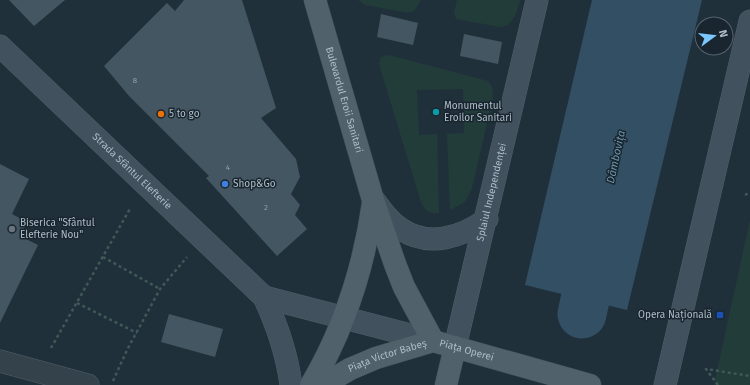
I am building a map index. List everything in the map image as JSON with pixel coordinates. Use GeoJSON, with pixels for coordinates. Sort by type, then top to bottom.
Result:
{"type":"FeatureCollection","features":[{"type":"Feature","properties":{"kind":"main road","name":"Bulevardul Eroii Sanitari"},"geometry":{"type":"LineString","coordinates":[[315,0],[373,200],[404,287],[432,341]]}},
{"type":"Feature","properties":{"kind":"main road","name":"Splaiul Independenței"},"geometry":{"type":"LineString","coordinates":[[446,385],[487,219],[537,0]]}},
{"type":"Feature","properties":{"kind":"main road"},"geometry":{"type":"LineString","coordinates":[[665,385],[750,21]]}},
{"type":"Feature","properties":{"kind":"main road","name":"Strada Sfântul Elefterie"},"geometry":{"type":"LineString","coordinates":[[0,46],[264,297],[283,345],[291,385]]}},
{"type":"Feature","properties":{"kind":"main road","name":"Bulevardul Eroii Sanitari"},"geometry":{"type":"LineString","coordinates":[[343,319],[367,242],[373,200]]}},
{"type":"Feature","properties":{"kind":"main road"},"geometry":{"type":"LineString","coordinates":[[373,200],[388,218],[401,230],[412,235],[425,238],[452,237],[466,233],[487,219]]}},
{"type":"Feature","properties":{"kind":"main road","name":"Strada Sfântul Elefterie"},"geometry":{"type":"LineString","coordinates":[[264,297],[343,319]]}},
{"type":"Feature","properties":{"kind":"main road"},"geometry":{"type":"LineString","coordinates":[[311,385],[343,319]]}},
{"type":"Feature","properties":{"kind":"main road","name":"Piața Operei"},"geometry":{"type":"LineString","coordinates":[[343,319],[456,347],[590,385]]}},
{"type":"Feature","properties":{"kind":"main road","name":"Piața Victor Babeș"},"geometry":{"type":"LineString","coordinates":[[323,385],[350,369],[376,358],[432,341]]}},
{"type":"Feature","properties":{"kind":"street"},"geometry":{"type":"LineString","coordinates":[[0,361],[88,385]]}},
{"type":"Feature","properties":{"kind":"path"},"geometry":{"type":"LineString","coordinates":[[38,371],[144,184]]}},
{"type":"Feature","properties":{"kind":"path"},"geometry":{"type":"LineString","coordinates":[[745,195],[750,192]]}},
{"type":"Feature","properties":{"kind":"path"},"geometry":{"type":"LineString","coordinates":[[111,385],[127,350],[160,289],[201,238]]}},
{"type":"Feature","properties":{"kind":"path"},"geometry":{"type":"LineString","coordinates":[[102,257],[160,289]]}},
{"type":"Feature","properties":{"kind":"path"},"geometry":{"type":"LineString","coordinates":[[77,303],[137,333]]}},
{"type":"Feature","properties":{"kind":"path"},"geometry":{"type":"LineString","coordinates":[[718,385],[706,369],[750,376]]}},
{"type":"Feature","properties":{"kind":"green space"},"geometry":{"type":"Polygon","coordinates":[[[358,0],[421,0],[414,11],[408,13],[365,5],[358,0]]]}},
{"type":"Feature","properties":{"kind":"green space"},"geometry":{"type":"Polygon","coordinates":[[[457,0],[520,0],[512,21],[505,26],[500,27],[456,19],[454,13],[457,0]]]}},
{"type":"Feature","properties":{"kind":"green space"},"geometry":{"type":"Polygon","coordinates":[[[389,55],[488,81],[492,87],[493,97],[472,188],[465,202],[450,210],[447,134],[464,133],[463,89],[417,90],[419,135],[437,134],[439,213],[433,213],[426,210],[421,202],[379,64],[381,57],[389,55]]]}},
{"type":"Feature","properties":{"kind":"green space"},"geometry":{"type":"Polygon","coordinates":[[[750,220],[750,385],[714,385],[750,220]]]}},
{"type":"Feature","properties":{"kind":"water"},"geometry":{"type":"Polygon","coordinates":[[[592,0],[702,0],[698,16],[694,16],[694,33],[627,310],[525,285],[592,0]]]}},
{"type":"Feature","properties":{"kind":"building"},"geometry":{"type":"Polygon","coordinates":[[[9,0],[65,0],[34,26],[9,0]]]}},
{"type":"Feature","properties":{"kind":"building"},"geometry":{"type":"Polygon","coordinates":[[[184,0],[242,0],[276,108],[261,118],[296,159],[300,177],[291,194],[300,205],[295,215],[307,229],[277,256],[206,178],[209,176],[129,96],[104,66],[167,3],[175,11],[184,0]]]}},
{"type":"Feature","properties":{"kind":"building"},"geometry":{"type":"Polygon","coordinates":[[[381,14],[418,23],[413,45],[377,37],[381,14]]]}},
{"type":"Feature","properties":{"kind":"building"},"geometry":{"type":"Polygon","coordinates":[[[464,34],[502,42],[498,64],[460,56],[464,34]]]}},
{"type":"Feature","properties":{"kind":"building","name":"Biserica \"Sfântul Elefterie Nou\""},"geometry":{"type":"Polygon","coordinates":[[[0,164],[29,179],[12,214],[27,222],[20,236],[38,245],[0,323],[0,164]]]}},
{"type":"Feature","properties":{"kind":"building"},"geometry":{"type":"Polygon","coordinates":[[[169,314],[223,329],[215,357],[161,342],[169,314]]]}},
{"type":"Feature","properties":{"kind":"waterway","name":"Dâmbovița"},"geometry":{"type":"LineString","coordinates":[[582,314],[599,234]]}},
{"type":"Feature","properties":{"kind":"place","name":"Monumentul Eroilor Sanitari"},"geometry":{"type":"Point","coordinates":[436,112]}},
{"type":"Feature","properties":{"kind":"place","name":"5 to go"},"geometry":{"type":"Point","coordinates":[161,114]}},
{"type":"Feature","properties":{"kind":"place","name":"Shop&Go"},"geometry":{"type":"Point","coordinates":[225,184]}},
{"type":"Feature","properties":{"kind":"place","name":"Biserica \"Sfântul Elefterie Nou\""},"geometry":{"type":"Point","coordinates":[12,229]}},
{"type":"Feature","properties":{"kind":"place","name":"Opera Națională"},"geometry":{"type":"Point","coordinates":[720,315]}}]}
